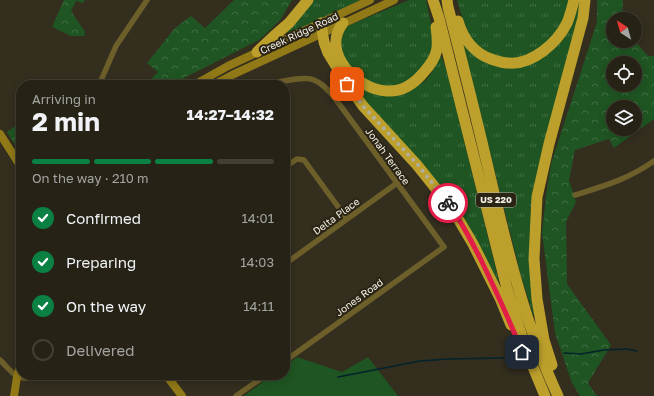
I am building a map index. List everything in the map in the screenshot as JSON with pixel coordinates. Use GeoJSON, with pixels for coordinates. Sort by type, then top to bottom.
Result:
{"type":"FeatureCollection","features":[{"type":"Feature","properties":{"kind":"highway"},"geometry":{"type":"LineString","coordinates":[[257,52],[289,23],[308,0]]}},
{"type":"Feature","properties":{"kind":"highway"},"geometry":{"type":"LineString","coordinates":[[448,0],[452,4],[460,28],[466,39],[474,48],[483,56],[499,62],[517,63],[535,57],[550,45],[560,34],[567,24],[574,0]]}},
{"type":"Feature","properties":{"kind":"highway","name":"US 220"},"geometry":{"type":"LineString","coordinates":[[448,0],[448,7],[496,202],[524,308],[536,345],[558,396]]}},
{"type":"Feature","properties":{"kind":"highway"},"geometry":{"type":"LineString","coordinates":[[563,396],[552,368],[544,340],[537,299],[534,251],[538,197],[549,144],[583,18],[585,0]]}},
{"type":"Feature","properties":{"kind":"highway"},"geometry":{"type":"LineString","coordinates":[[343,23],[337,34],[336,49],[338,57],[356,79],[368,86],[388,91],[406,88],[414,83],[431,64],[436,55],[437,39],[434,1]]}},
{"type":"Feature","properties":{"kind":"highway","name":"US 220"},"geometry":{"type":"LineString","coordinates":[[434,1],[506,289],[532,365],[545,396]]}},
{"type":"Feature","properties":{"kind":"highway"},"geometry":{"type":"LineString","coordinates":[[322,28],[328,53],[347,84],[363,106],[418,165],[453,210],[473,244],[522,352],[532,365]]}},
{"type":"Feature","properties":{"kind":"main road","name":"Creek Ridge Road"},"geometry":{"type":"LineString","coordinates":[[222,80],[322,28],[370,0]]}},
{"type":"Feature","properties":{"kind":"main road","name":"Creek Ridge Road"},"geometry":{"type":"LineString","coordinates":[[203,80],[257,52],[322,28],[343,23],[394,0]]}},
{"type":"Feature","properties":{"kind":"main road"},"geometry":{"type":"LineString","coordinates":[[0,134],[16,159]]}},
{"type":"Feature","properties":{"kind":"main road"},"geometry":{"type":"LineString","coordinates":[[14,396],[17,380]]}},
{"type":"Feature","properties":{"kind":"main road"},"geometry":{"type":"LineString","coordinates":[[170,380],[182,396]]}},
{"type":"Feature","properties":{"kind":"street"},"geometry":{"type":"LineString","coordinates":[[101,80],[116,46],[147,0]]}},
{"type":"Feature","properties":{"kind":"street","name":"Jonah Terrace"},"geometry":{"type":"LineString","coordinates":[[290,81],[305,78],[313,79],[322,84],[337,101],[444,247]]}},
{"type":"Feature","properties":{"kind":"street"},"geometry":{"type":"LineString","coordinates":[[290,164],[298,159],[304,160],[347,219]]}},
{"type":"Feature","properties":{"kind":"street"},"geometry":{"type":"LineString","coordinates":[[574,195],[621,180],[636,173],[654,161]]}},
{"type":"Feature","properties":{"kind":"street","name":"Delta Place"},"geometry":{"type":"LineString","coordinates":[[290,260],[396,183]]}},
{"type":"Feature","properties":{"kind":"street","name":"Jones Road"},"geometry":{"type":"LineString","coordinates":[[290,357],[444,247]]}},
{"type":"Feature","properties":{"kind":"street"},"geometry":{"type":"LineString","coordinates":[[0,360],[16,376]]}},
{"type":"Feature","properties":{"kind":"street"},"geometry":{"type":"LineString","coordinates":[[236,396],[259,380]]}},
{"type":"Feature","properties":{"kind":"green space"},"geometry":{"type":"Polygon","coordinates":[[[64,0],[85,0],[83,3],[76,1],[71,11],[85,32],[84,36],[71,36],[52,27],[64,0]]]}},
{"type":"Feature","properties":{"kind":"green space"},"geometry":{"type":"Polygon","coordinates":[[[234,0],[292,0],[281,19],[259,40],[180,80],[150,80],[158,72],[147,63],[175,28],[191,16],[205,28],[234,0]]]}},
{"type":"Feature","properties":{"kind":"green space"},"geometry":{"type":"Polygon","coordinates":[[[312,0],[361,0],[288,34],[286,31],[312,0]]]}},
{"type":"Feature","properties":{"kind":"green space"},"geometry":{"type":"Polygon","coordinates":[[[409,0],[426,0],[433,33],[432,54],[417,78],[390,87],[368,82],[351,68],[340,52],[341,35],[347,27],[352,24],[409,0]]]}},
{"type":"Feature","properties":{"kind":"green space"},"geometry":{"type":"Polygon","coordinates":[[[457,0],[570,0],[563,21],[554,36],[542,48],[518,59],[492,56],[472,41],[463,20],[457,0]]]}},
{"type":"Feature","properties":{"kind":"green space"},"geometry":{"type":"Polygon","coordinates":[[[577,0],[582,0],[580,14],[540,163],[536,314],[533,315],[521,276],[463,44],[481,59],[539,59],[577,0]]]}},
{"type":"Feature","properties":{"kind":"green space"},"geometry":{"type":"Polygon","coordinates":[[[597,0],[623,0],[622,12],[606,12],[606,48],[641,48],[648,56],[654,56],[654,119],[642,128],[642,100],[606,100],[606,136],[631,136],[614,148],[609,139],[575,150],[569,180],[576,202],[566,222],[567,284],[611,345],[588,383],[597,396],[580,396],[572,383],[555,333],[542,233],[551,164],[597,22],[597,0]]]}},
{"type":"Feature","properties":{"kind":"green space"},"geometry":{"type":"Polygon","coordinates":[[[441,56],[447,71],[499,282],[496,283],[484,258],[361,97],[339,62],[363,87],[417,86],[426,80],[432,72],[438,58],[441,56]]]}},
{"type":"Feature","properties":{"kind":"green space"},"geometry":{"type":"Polygon","coordinates":[[[16,126],[16,146],[7,132],[16,126]]]}},
{"type":"Feature","properties":{"kind":"green space"},"geometry":{"type":"Polygon","coordinates":[[[297,357],[342,372],[368,357],[398,396],[244,396],[265,380],[290,380],[290,362],[297,357]]]}},
{"type":"Feature","properties":{"kind":"waterway"},"geometry":{"type":"LineString","coordinates":[[564,353],[581,354],[604,350],[627,349],[637,351]]}},
{"type":"Feature","properties":{"kind":"waterway"},"geometry":{"type":"LineString","coordinates":[[338,377],[420,361],[504,358]]}},
{"type":"Feature","properties":{"kind":"way so far"},"geometry":{"type":"LineString","coordinates":[[347,84],[363,106],[418,165],[448,203]]}},
{"type":"Feature","properties":{"kind":"route"},"geometry":{"type":"LineString","coordinates":[[448,203],[473,244],[500,298],[522,352]]}}]}
